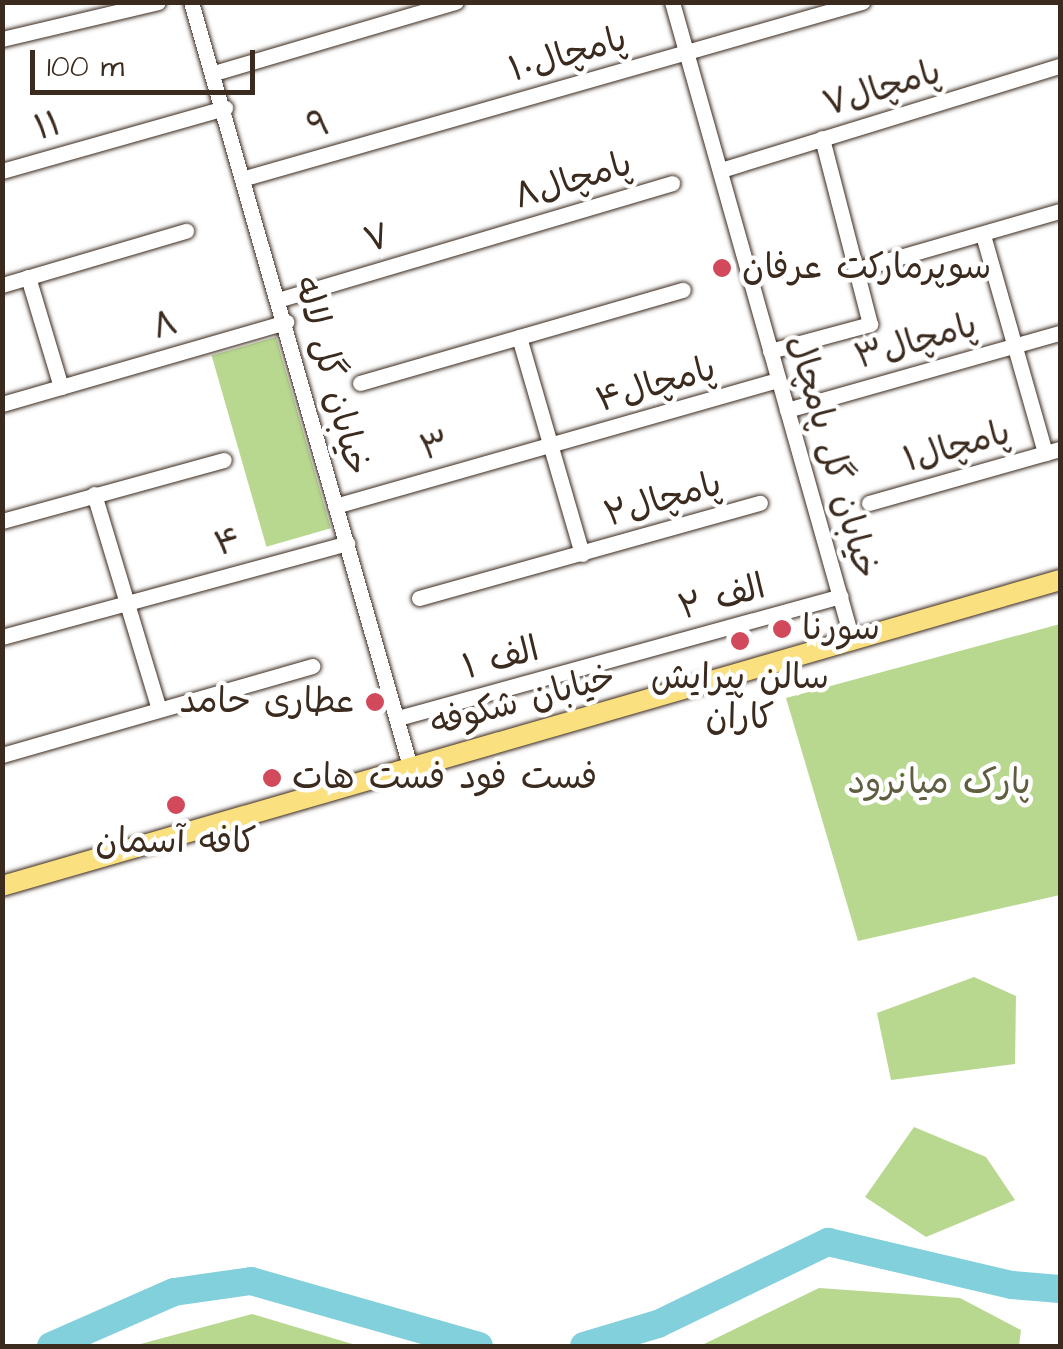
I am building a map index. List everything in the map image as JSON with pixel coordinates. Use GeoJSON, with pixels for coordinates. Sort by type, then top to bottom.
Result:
{"type":"FeatureCollection","features":[{"type":"Feature","properties":{"kind":"main road","name":"خیابان شکوفه"},"geometry":{"type":"LineString","coordinates":[[2,886],[1060,580]]}},
{"type":"Feature","properties":{"kind":"street"},"geometry":{"type":"LineString","coordinates":[[2,40],[158,2]]}},
{"type":"Feature","properties":{"kind":"street","name":"خیابان گل لاله"},"geometry":{"type":"LineString","coordinates":[[191,2],[281,299],[335,506],[410,766]]}},
{"type":"Feature","properties":{"kind":"street"},"geometry":{"type":"LineString","coordinates":[[214,73],[456,2]]}},
{"type":"Feature","properties":{"kind":"street","name":"خیابان گل پامچال"},"geometry":{"type":"LineString","coordinates":[[672,2],[852,640]]}},
{"type":"Feature","properties":{"kind":"street","name":"پامچال۱۰"},"geometry":{"type":"LineString","coordinates":[[466,115],[862,2]]}},
{"type":"Feature","properties":{"kind":"street","name":"پامچال۷"},"geometry":{"type":"LineString","coordinates":[[721,170],[1060,66]]}},
{"type":"Feature","properties":{"kind":"street","name":"۱۱"},"geometry":{"type":"LineString","coordinates":[[2,171],[225,108]]}},
{"type":"Feature","properties":{"kind":"street","name":"۹"},"geometry":{"type":"LineString","coordinates":[[245,178],[466,115]]}},
{"type":"Feature","properties":{"kind":"street"},"geometry":{"type":"LineString","coordinates":[[770,351],[870,324],[822,138]]}},
{"type":"Feature","properties":{"kind":"street","name":"پامچال۸"},"geometry":{"type":"LineString","coordinates":[[490,237],[672,183]]}},
{"type":"Feature","properties":{"kind":"street"},"geometry":{"type":"LineString","coordinates":[[856,270],[1060,212]]}},
{"type":"Feature","properties":{"kind":"street"},"geometry":{"type":"LineString","coordinates":[[2,285],[186,232]]}},
{"type":"Feature","properties":{"kind":"street"},"geometry":{"type":"LineString","coordinates":[[983,235],[1012,346],[1052,451]]}},
{"type":"Feature","properties":{"kind":"street","name":"۷"},"geometry":{"type":"LineString","coordinates":[[281,299],[490,237]]}},
{"type":"Feature","properties":{"kind":"street"},"geometry":{"type":"LineString","coordinates":[[2,404],[61,387],[28,277]]}},
{"type":"Feature","properties":{"kind":"street"},"geometry":{"type":"LineString","coordinates":[[360,383],[683,290]]}},
{"type":"Feature","properties":{"kind":"street","name":"۸"},"geometry":{"type":"LineString","coordinates":[[61,387],[286,322]]}},
{"type":"Feature","properties":{"kind":"street","name":"پامچال۳"},"geometry":{"type":"LineString","coordinates":[[787,410],[1060,333]]}},
{"type":"Feature","properties":{"kind":"street"},"geometry":{"type":"LineString","coordinates":[[519,337],[582,554]]}},
{"type":"Feature","properties":{"kind":"street","name":"پامچال۴"},"geometry":{"type":"LineString","coordinates":[[551,446],[778,380]]}},
{"type":"Feature","properties":{"kind":"street","name":"۳"},"geometry":{"type":"LineString","coordinates":[[335,506],[551,446]]}},
{"type":"Feature","properties":{"kind":"street","name":"پامچال۱"},"geometry":{"type":"LineString","coordinates":[[870,502],[1052,451]]}},
{"type":"Feature","properties":{"kind":"street"},"geometry":{"type":"LineString","coordinates":[[2,520],[224,460]]}},
{"type":"Feature","properties":{"kind":"street"},"geometry":{"type":"LineString","coordinates":[[94,494],[159,710]]}},
{"type":"Feature","properties":{"kind":"street","name":"پامچال۲"},"geometry":{"type":"LineString","coordinates":[[419,598],[760,504]]}},
{"type":"Feature","properties":{"kind":"street","name":"۴"},"geometry":{"type":"LineString","coordinates":[[125,600],[346,543]]}},
{"type":"Feature","properties":{"kind":"street","name":"۲ الف"},"geometry":{"type":"LineString","coordinates":[[619,657],[841,596]]}},
{"type":"Feature","properties":{"kind":"street"},"geometry":{"type":"LineString","coordinates":[[2,637],[125,600]]}},
{"type":"Feature","properties":{"kind":"street","name":"۱ الف"},"geometry":{"type":"LineString","coordinates":[[398,718],[619,657]]}},
{"type":"Feature","properties":{"kind":"street"},"geometry":{"type":"LineString","coordinates":[[2,755],[314,666]]}},
{"type":"Feature","properties":{"kind":"green space"},"geometry":{"type":"Polygon","coordinates":[[[276,337],[331,528],[266,547],[212,355],[276,337]]]}},
{"type":"Feature","properties":{"kind":"green space","name":"پارک میانرود"},"geometry":{"type":"Polygon","coordinates":[[[1060,624],[1060,895],[858,941],[786,698],[1060,624]]]}},
{"type":"Feature","properties":{"kind":"green space"},"geometry":{"type":"Polygon","coordinates":[[[974,977],[1016,996],[1015,1064],[891,1080],[877,1013],[974,977]]]}},
{"type":"Feature","properties":{"kind":"green space"},"geometry":{"type":"Polygon","coordinates":[[[914,1127],[986,1157],[1015,1200],[926,1237],[865,1197],[914,1127]]]}},
{"type":"Feature","properties":{"kind":"green space"},"geometry":{"type":"Polygon","coordinates":[[[819,1288],[960,1298],[1021,1330],[1019,1346],[700,1346],[819,1288]]]}},
{"type":"Feature","properties":{"kind":"green space"},"geometry":{"type":"Polygon","coordinates":[[[252,1314],[359,1346],[133,1346],[252,1314]]]}},
{"type":"Feature","properties":{"kind":"waterway"},"geometry":{"type":"LineString","coordinates":[[584,1346],[658,1324],[828,1242],[1012,1285],[1060,1289]]}},
{"type":"Feature","properties":{"kind":"waterway"},"geometry":{"type":"LineString","coordinates":[[51,1346],[174,1292],[251,1281],[479,1346]]}},
{"type":"Feature","properties":{"kind":"place","name":"سوپرمارکت عرفان"},"geometry":{"type":"Point","coordinates":[722,268]}},
{"type":"Feature","properties":{"kind":"place","name":"سورنا"},"geometry":{"type":"Point","coordinates":[782,629]}},
{"type":"Feature","properties":{"kind":"place","name":"سالن پیرایش کاران"},"geometry":{"type":"Point","coordinates":[740,641]}},
{"type":"Feature","properties":{"kind":"place","name":"عطاری حامد"},"geometry":{"type":"Point","coordinates":[375,702]}},
{"type":"Feature","properties":{"kind":"place","name":"فست فود فست هات"},"geometry":{"type":"Point","coordinates":[272,778]}},
{"type":"Feature","properties":{"kind":"place","name":"کافه آسمان"},"geometry":{"type":"Point","coordinates":[176,805]}}]}
